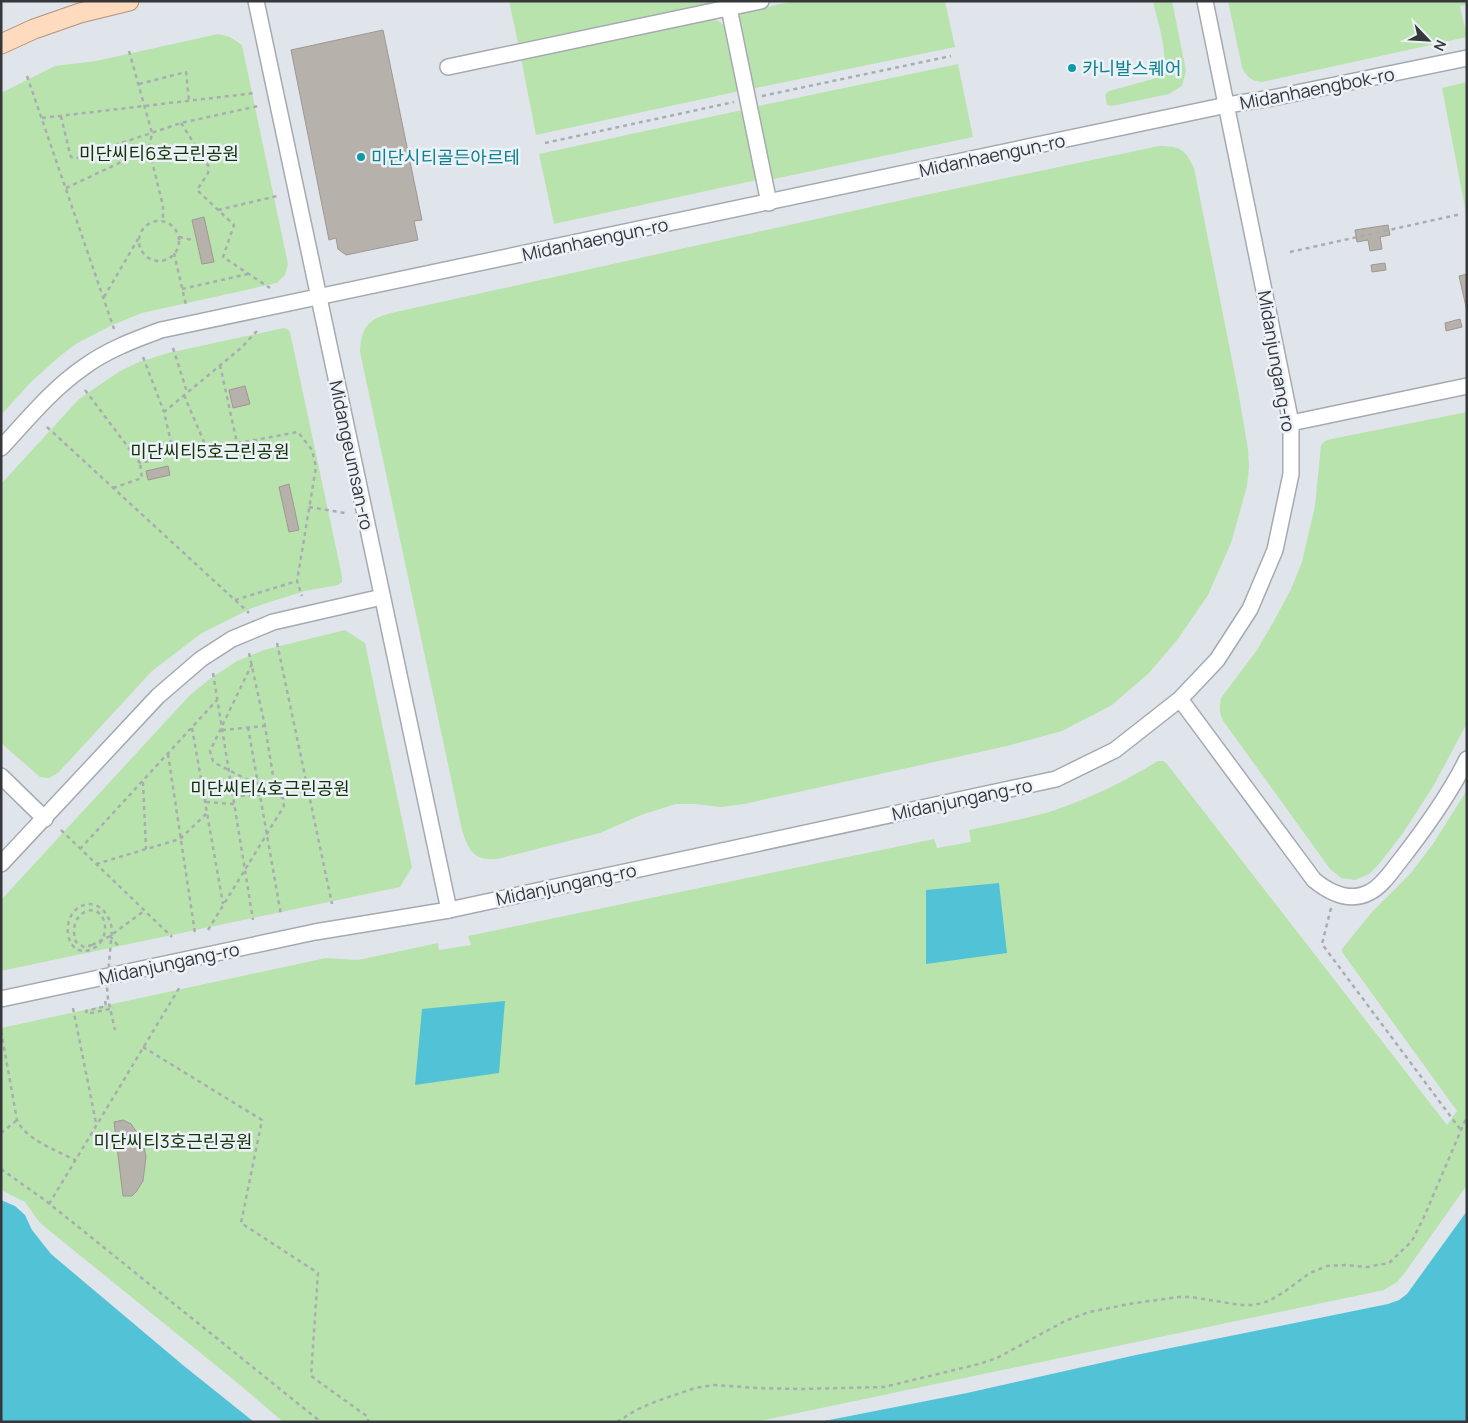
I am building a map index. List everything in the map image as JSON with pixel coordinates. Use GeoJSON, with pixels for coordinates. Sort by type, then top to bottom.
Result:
{"type":"FeatureCollection","features":[{"type":"Feature","properties":{"kind":"main road"},"geometry":{"type":"LineString","coordinates":[[1,44],[34,29],[80,13],[129,1]]}},
{"type":"Feature","properties":{"kind":"street","name":"Midangeumsan-ro"},"geometry":{"type":"LineString","coordinates":[[256,1],[449,910]]}},
{"type":"Feature","properties":{"kind":"street"},"geometry":{"type":"LineString","coordinates":[[448,67],[761,1]]}},
{"type":"Feature","properties":{"kind":"street","name":"Midanjungang-ro"},"geometry":{"type":"LineString","coordinates":[[1,999],[315,932],[449,910],[1056,779],[1116,750],[1180,699],[1216,660],[1250,609],[1275,550],[1292,474],[1291,423],[1205,1]]}},
{"type":"Feature","properties":{"kind":"street"},"geometry":{"type":"LineString","coordinates":[[729,8],[769,203]]}},
{"type":"Feature","properties":{"kind":"street","name":"Midanhaengbok-ro"},"geometry":{"type":"LineString","coordinates":[[1227,105],[1272,98],[1467,58]]}},
{"type":"Feature","properties":{"kind":"street","name":"Midanhaengun-ro"},"geometry":{"type":"LineString","coordinates":[[1,448],[55,391],[84,367],[122,345],[161,330],[1227,105]]}},
{"type":"Feature","properties":{"kind":"street"},"geometry":{"type":"LineString","coordinates":[[1291,423],[1467,386]]}},
{"type":"Feature","properties":{"kind":"street"},"geometry":{"type":"LineString","coordinates":[[1,864],[158,696],[201,659],[232,639],[273,622],[382,597]]}},
{"type":"Feature","properties":{"kind":"street"},"geometry":{"type":"LineString","coordinates":[[1180,699],[1304,866],[1324,888],[1344,896],[1362,895],[1371,892],[1383,881],[1432,818],[1467,759]]}},
{"type":"Feature","properties":{"kind":"street"},"geometry":{"type":"LineString","coordinates":[[1,776],[45,819]]}},
{"type":"Feature","properties":{"kind":"path"},"geometry":{"type":"LineString","coordinates":[[129,51],[152,133],[148,150],[162,206],[163,221]]}},
{"type":"Feature","properties":{"kind":"path"},"geometry":{"type":"LineString","coordinates":[[139,84],[186,72],[189,101]]}},
{"type":"Feature","properties":{"kind":"path"},"geometry":{"type":"LineString","coordinates":[[27,76],[114,329]]}},
{"type":"Feature","properties":{"kind":"path"},"geometry":{"type":"LineString","coordinates":[[42,118],[255,93]]}},
{"type":"Feature","properties":{"kind":"path"},"geometry":{"type":"LineString","coordinates":[[62,116],[70,154],[74,159],[181,123],[258,106]]}},
{"type":"Feature","properties":{"kind":"path"},"geometry":{"type":"LineString","coordinates":[[181,123],[209,167],[208,173],[198,190],[234,225],[223,257],[270,288]]}},
{"type":"Feature","properties":{"kind":"path"},"geometry":{"type":"LineString","coordinates":[[66,188],[148,150]]}},
{"type":"Feature","properties":{"kind":"path"},"geometry":{"type":"LineString","coordinates":[[218,210],[277,196]]}},
{"type":"Feature","properties":{"kind":"path"},"geometry":{"type":"LineString","coordinates":[[1290,252],[1461,214]]}},
{"type":"Feature","properties":{"kind":"path"},"geometry":{"type":"LineString","coordinates":[[104,297],[142,230],[148,224],[155,221],[163,221],[170,224],[176,230],[178,245],[168,259],[151,260],[139,247],[139,238]]}},
{"type":"Feature","properties":{"kind":"path"},"geometry":{"type":"LineString","coordinates":[[178,237],[193,240]]}},
{"type":"Feature","properties":{"kind":"path"},"geometry":{"type":"LineString","coordinates":[[174,253],[186,305]]}},
{"type":"Feature","properties":{"kind":"path"},"geometry":{"type":"LineString","coordinates":[[182,288],[248,274]]}},
{"type":"Feature","properties":{"kind":"path"},"geometry":{"type":"LineString","coordinates":[[164,412],[240,348],[257,330]]}},
{"type":"Feature","properties":{"kind":"path"},"geometry":{"type":"LineString","coordinates":[[173,348],[188,393]]}},
{"type":"Feature","properties":{"kind":"path"},"geometry":{"type":"LineString","coordinates":[[143,357],[164,412],[174,456]]}},
{"type":"Feature","properties":{"kind":"path"},"geometry":{"type":"LineString","coordinates":[[220,365],[237,444]]}},
{"type":"Feature","properties":{"kind":"path"},"geometry":{"type":"LineString","coordinates":[[85,390],[140,463],[142,478],[113,488]]}},
{"type":"Feature","properties":{"kind":"path"},"geometry":{"type":"LineString","coordinates":[[184,396],[207,449]]}},
{"type":"Feature","properties":{"kind":"path"},"geometry":{"type":"LineString","coordinates":[[47,427],[250,613]]}},
{"type":"Feature","properties":{"kind":"path"},"geometry":{"type":"LineString","coordinates":[[140,463],[298,432],[312,450],[316,467],[297,581],[302,596]]}},
{"type":"Feature","properties":{"kind":"path"},"geometry":{"type":"LineString","coordinates":[[309,507],[345,513]]}},
{"type":"Feature","properties":{"kind":"path"},"geometry":{"type":"LineString","coordinates":[[235,600],[297,581]]}},
{"type":"Feature","properties":{"kind":"path"},"geometry":{"type":"LineString","coordinates":[[277,643],[332,904]]}},
{"type":"Feature","properties":{"kind":"path"},"geometry":{"type":"LineString","coordinates":[[249,653],[265,726],[276,795]]}},
{"type":"Feature","properties":{"kind":"path"},"geometry":{"type":"LineString","coordinates":[[208,930],[284,806],[283,798],[213,761],[210,751],[252,664]]}},
{"type":"Feature","properties":{"kind":"path"},"geometry":{"type":"LineString","coordinates":[[213,673],[253,920]]}},
{"type":"Feature","properties":{"kind":"path"},"geometry":{"type":"LineString","coordinates":[[80,849],[217,700]]}},
{"type":"Feature","properties":{"kind":"path"},"geometry":{"type":"LineString","coordinates":[[222,730],[265,726]]}},
{"type":"Feature","properties":{"kind":"path"},"geometry":{"type":"LineString","coordinates":[[192,728],[223,906]]}},
{"type":"Feature","properties":{"kind":"path"},"geometry":{"type":"LineString","coordinates":[[248,728],[281,914]]}},
{"type":"Feature","properties":{"kind":"path"},"geometry":{"type":"LineString","coordinates":[[168,754],[195,933]]}},
{"type":"Feature","properties":{"kind":"path"},"geometry":{"type":"LineString","coordinates":[[143,782],[146,850]]}},
{"type":"Feature","properties":{"kind":"path"},"geometry":{"type":"LineString","coordinates":[[233,796],[260,795]]}},
{"type":"Feature","properties":{"kind":"path"},"geometry":{"type":"LineString","coordinates":[[205,802],[234,804]]}},
{"type":"Feature","properties":{"kind":"path"},"geometry":{"type":"LineString","coordinates":[[96,864],[180,839],[207,813]]}},
{"type":"Feature","properties":{"kind":"path"},"geometry":{"type":"LineString","coordinates":[[61,830],[172,937]]}},
{"type":"Feature","properties":{"kind":"path"},"geometry":{"type":"LineString","coordinates":[[1334,893],[1322,944],[1460,1129]]}},
{"type":"Feature","properties":{"kind":"path"},"geometry":{"type":"LineString","coordinates":[[115,1030],[107,987],[112,929],[106,913],[102,908],[91,904],[79,907],[68,924],[68,932],[73,946],[78,950],[85,951],[94,949],[102,940],[105,930],[102,917],[98,913],[93,910],[87,910],[81,913],[74,927],[73,935],[76,942],[84,947],[92,945],[110,936],[144,910]]}},
{"type":"Feature","properties":{"kind":"path"},"geometry":{"type":"LineString","coordinates":[[110,936],[120,948]]}},
{"type":"Feature","properties":{"kind":"path"},"geometry":{"type":"LineString","coordinates":[[49,1204],[181,985]]}},
{"type":"Feature","properties":{"kind":"path"},"geometry":{"type":"LineString","coordinates":[[104,1001],[106,1006],[86,1011],[87,1014],[112,1008]]}},
{"type":"Feature","properties":{"kind":"path"},"geometry":{"type":"LineString","coordinates":[[73,1008],[97,1124]]}},
{"type":"Feature","properties":{"kind":"path"},"geometry":{"type":"LineString","coordinates":[[1,1031],[17,1120],[20,1127],[28,1135],[75,1160]]}},
{"type":"Feature","properties":{"kind":"path"},"geometry":{"type":"LineString","coordinates":[[143,1047],[262,1120],[241,1223],[318,1273],[311,1376],[368,1417],[368,1422]]}},
{"type":"Feature","properties":{"kind":"path"},"geometry":{"type":"LineString","coordinates":[[617,1422],[657,1400],[714,1384],[800,1389],[884,1387],[997,1358],[1065,1322],[1089,1312],[1179,1297],[1254,1305],[1284,1292],[1310,1273],[1327,1266],[1367,1267],[1389,1262],[1412,1241],[1467,1116]]}},
{"type":"Feature","properties":{"kind":"path"},"geometry":{"type":"LineString","coordinates":[[1,1133],[17,1120]]}},
{"type":"Feature","properties":{"kind":"path"},"geometry":{"type":"LineString","coordinates":[[1,1168],[49,1204],[321,1422]]}},
{"type":"Feature","properties":{"kind":"green space"},"geometry":{"type":"Polygon","coordinates":[[[509,1],[713,1],[713,3],[518,43],[509,1]]]}},
{"type":"Feature","properties":{"kind":"green space"},"geometry":{"type":"Polygon","coordinates":[[[794,1],[945,1],[955,47],[751,89],[738,23],[739,17],[743,12],[794,1]]]}},
{"type":"Feature","properties":{"kind":"green space"},"geometry":{"type":"Polygon","coordinates":[[[1153,1],[1172,1],[1186,71],[1182,86],[1169,94],[1112,106],[1107,105],[1105,95],[1109,91],[1153,79],[1162,71],[1164,56],[1162,37],[1153,1]]]}},
{"type":"Feature","properties":{"kind":"green space"},"geometry":{"type":"Polygon","coordinates":[[[1228,1],[1467,1],[1467,5],[1460,6],[1467,37],[1262,82],[1247,76],[1242,67],[1228,1]]]}},
{"type":"Feature","properties":{"kind":"green space"},"geometry":{"type":"Polygon","coordinates":[[[710,20],[719,21],[726,28],[740,91],[536,135],[521,58],[710,20]]]}},
{"type":"Feature","properties":{"kind":"green space","name":"미단씨티6호근린공원"},"geometry":{"type":"Polygon","coordinates":[[[218,34],[230,37],[242,45],[288,264],[285,275],[277,283],[142,313],[110,326],[76,344],[60,356],[31,382],[1,415],[1,93],[55,66],[96,61],[218,34]]]}},
{"type":"Feature","properties":{"kind":"green space"},"geometry":{"type":"Polygon","coordinates":[[[958,64],[973,137],[769,180],[754,107],[958,64]]]}},
{"type":"Feature","properties":{"kind":"green space"},"geometry":{"type":"Polygon","coordinates":[[[1467,82],[1467,218],[1442,88],[1467,82]]]}},
{"type":"Feature","properties":{"kind":"green space"},"geometry":{"type":"Polygon","coordinates":[[[742,110],[757,180],[554,224],[539,154],[742,110]]]}},
{"type":"Feature","properties":{"kind":"green space"},"geometry":{"type":"Polygon","coordinates":[[[1159,146],[1181,150],[1188,157],[1194,168],[1238,390],[1248,449],[1249,467],[1247,486],[1231,543],[1208,595],[1178,639],[1149,673],[1112,705],[1062,731],[1007,746],[744,804],[721,807],[676,804],[641,815],[600,833],[497,859],[483,858],[473,853],[462,830],[360,352],[362,337],[367,326],[377,318],[391,313],[925,195],[1159,146]]]}},
{"type":"Feature","properties":{"kind":"green space","name":"미단씨티5호근린공원"},"geometry":{"type":"Polygon","coordinates":[[[284,328],[290,332],[342,582],[338,585],[305,591],[252,608],[202,633],[152,671],[58,773],[49,778],[40,777],[1,743],[1,484],[79,399],[120,371],[139,362],[168,353],[284,328]]]}},
{"type":"Feature","properties":{"kind":"green space"},"geometry":{"type":"Polygon","coordinates":[[[1467,412],[1467,723],[1434,785],[1403,833],[1379,864],[1369,874],[1355,880],[1341,878],[1330,869],[1224,722],[1220,711],[1221,698],[1257,650],[1291,589],[1302,562],[1315,506],[1321,445],[1331,439],[1467,412]]]}},
{"type":"Feature","properties":{"kind":"green space","name":"미단씨티4호근린공원"},"geometry":{"type":"Polygon","coordinates":[[[345,630],[365,643],[412,867],[400,887],[1,971],[1,900],[190,695],[237,661],[264,650],[345,630]]]}},
{"type":"Feature","properties":{"kind":"green space","name":"미단씨티3호근린공원"},"geometry":{"type":"Polygon","coordinates":[[[1158,761],[1163,761],[1167,764],[1447,1125],[1457,1111],[1342,952],[1342,949],[1372,912],[1410,874],[1433,844],[1467,790],[1467,1185],[1404,1274],[1397,1282],[1384,1290],[755,1422],[283,1422],[40,1223],[25,1202],[1,1190],[1,1028],[326,958],[358,960],[438,943],[439,950],[471,945],[468,936],[934,839],[937,848],[971,842],[969,830],[1055,810],[1108,788],[1158,761]]]}},
{"type":"Feature","properties":{"kind":"water"},"geometry":{"type":"Polygon","coordinates":[[[999,883],[1007,953],[926,964],[926,890],[999,883]]]}},
{"type":"Feature","properties":{"kind":"water"},"geometry":{"type":"Polygon","coordinates":[[[505,1001],[499,1073],[415,1085],[422,1009],[505,1001]]]}},
{"type":"Feature","properties":{"kind":"water"},"geometry":{"type":"Polygon","coordinates":[[[1,1200],[15,1206],[25,1215],[32,1230],[51,1254],[254,1422],[1,1422],[1,1200]]]}},
{"type":"Feature","properties":{"kind":"water"},"geometry":{"type":"Polygon","coordinates":[[[1467,1211],[1467,1422],[819,1422],[967,1393],[1136,1355],[1388,1304],[1399,1300],[1407,1294],[1467,1211]]]}},
{"type":"Feature","properties":{"kind":"building","name":"미단시티골든아르테"},"geometry":{"type":"Polygon","coordinates":[[[383,30],[422,220],[414,221],[418,240],[346,255],[338,249],[336,238],[329,240],[291,50],[383,30]]]}},
{"type":"Feature","properties":{"kind":"building"},"geometry":{"type":"Polygon","coordinates":[[[204,217],[214,262],[202,264],[192,220],[204,217]]]}},
{"type":"Feature","properties":{"kind":"building"},"geometry":{"type":"Polygon","coordinates":[[[1388,225],[1390,235],[1380,237],[1382,249],[1370,251],[1368,240],[1357,242],[1355,230],[1388,225]]]}},
{"type":"Feature","properties":{"kind":"building"},"geometry":{"type":"Polygon","coordinates":[[[1385,263],[1386,270],[1372,272],[1371,265],[1385,263]]]}},
{"type":"Feature","properties":{"kind":"building"},"geometry":{"type":"Polygon","coordinates":[[[1467,274],[1467,311],[1459,276],[1467,274]]]}},
{"type":"Feature","properties":{"kind":"building"},"geometry":{"type":"Polygon","coordinates":[[[1460,319],[1462,327],[1446,331],[1445,323],[1460,319]]]}},
{"type":"Feature","properties":{"kind":"building"},"geometry":{"type":"Polygon","coordinates":[[[245,386],[250,404],[233,408],[229,390],[245,386]]]}},
{"type":"Feature","properties":{"kind":"building"},"geometry":{"type":"Polygon","coordinates":[[[168,466],[170,475],[148,480],[146,471],[168,466]]]}},
{"type":"Feature","properties":{"kind":"building"},"geometry":{"type":"Polygon","coordinates":[[[289,484],[299,530],[289,532],[279,487],[289,484]]]}},
{"type":"Feature","properties":{"kind":"building"},"geometry":{"type":"Polygon","coordinates":[[[123,1120],[131,1124],[138,1134],[144,1146],[146,1157],[143,1181],[132,1196],[123,1196],[114,1122],[123,1120]]]}},
{"type":"Feature","properties":{"kind":"place","name":"카니발스퀘어"},"geometry":{"type":"Point","coordinates":[1072,68]}},
{"type":"Feature","properties":{"kind":"place","name":"미단시티골든아르테"},"geometry":{"type":"Point","coordinates":[361,157]}}]}
